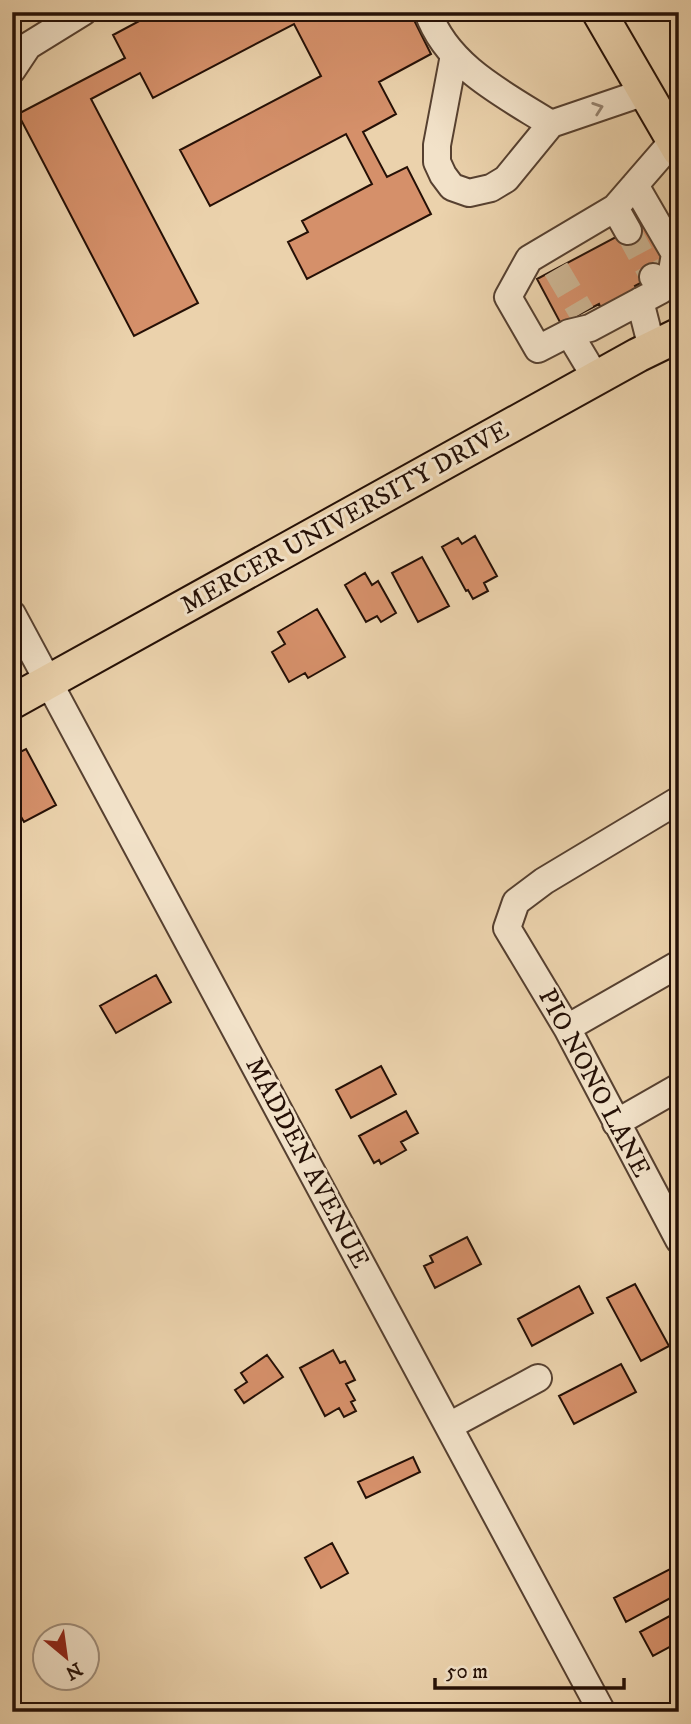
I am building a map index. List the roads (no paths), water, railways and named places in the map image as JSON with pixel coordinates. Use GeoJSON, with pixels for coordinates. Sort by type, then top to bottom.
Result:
{"type":"FeatureCollection","features":[{"type":"Feature","properties":{"kind":"main road"},"geometry":{"type":"LineString","coordinates":[[599,12],[645,92],[673,132]]}},
{"type":"Feature","properties":{"kind":"main road","name":"MERCER UNIVERSITY DRIVE"},"geometry":{"type":"LineString","coordinates":[[12,702],[665,342]]}},
{"type":"Feature","properties":{"kind":"street"},"geometry":{"type":"LineString","coordinates":[[12,70],[28,46],[82,12]]}},
{"type":"Feature","properties":{"kind":"street"},"geometry":{"type":"LineString","coordinates":[[428,12],[439,35],[454,55],[481,80],[551,124]]}},
{"type":"Feature","properties":{"kind":"street"},"geometry":{"type":"LineString","coordinates":[[454,55],[437,145],[437,162],[452,187],[470,193],[491,188],[506,179],[551,124],[645,92]]}},
{"type":"Feature","properties":{"kind":"street"},"geometry":{"type":"LineString","coordinates":[[635,185],[675,254],[672,271],[651,289],[538,349],[508,297],[529,259],[551,259],[615,208],[673,132]]}},
{"type":"Feature","properties":{"kind":"street"},"geometry":{"type":"LineString","coordinates":[[615,208],[628,232]]}},
{"type":"Feature","properties":{"kind":"street"},"geometry":{"type":"LineString","coordinates":[[651,289],[665,342]]}},
{"type":"Feature","properties":{"kind":"street"},"geometry":{"type":"LineString","coordinates":[[581,325],[596,378]]}},
{"type":"Feature","properties":{"kind":"street","name":"MADDEN AVENUE"},"geometry":{"type":"LineString","coordinates":[[12,614],[602,1712]]}},
{"type":"Feature","properties":{"kind":"street","name":"PIO NONO LANE"},"geometry":{"type":"LineString","coordinates":[[679,800],[544,881],[516,902],[507,928],[567,1028],[679,1240]]}},
{"type":"Feature","properties":{"kind":"street"},"geometry":{"type":"LineString","coordinates":[[567,1028],[679,964]]}},
{"type":"Feature","properties":{"kind":"street"},"geometry":{"type":"LineString","coordinates":[[616,1124],[679,1087]]}},
{"type":"Feature","properties":{"kind":"street"},"geometry":{"type":"LineString","coordinates":[[449,1426],[538,1378]]}},
{"type":"Feature","properties":{"kind":"tunnel"},"geometry":{"type":"LineString","coordinates":[[628,231],[653,277]]}},
{"type":"Feature","properties":{"kind":"tunnel"},"geometry":{"type":"LineString","coordinates":[[556,269],[582,313]]}}]}
